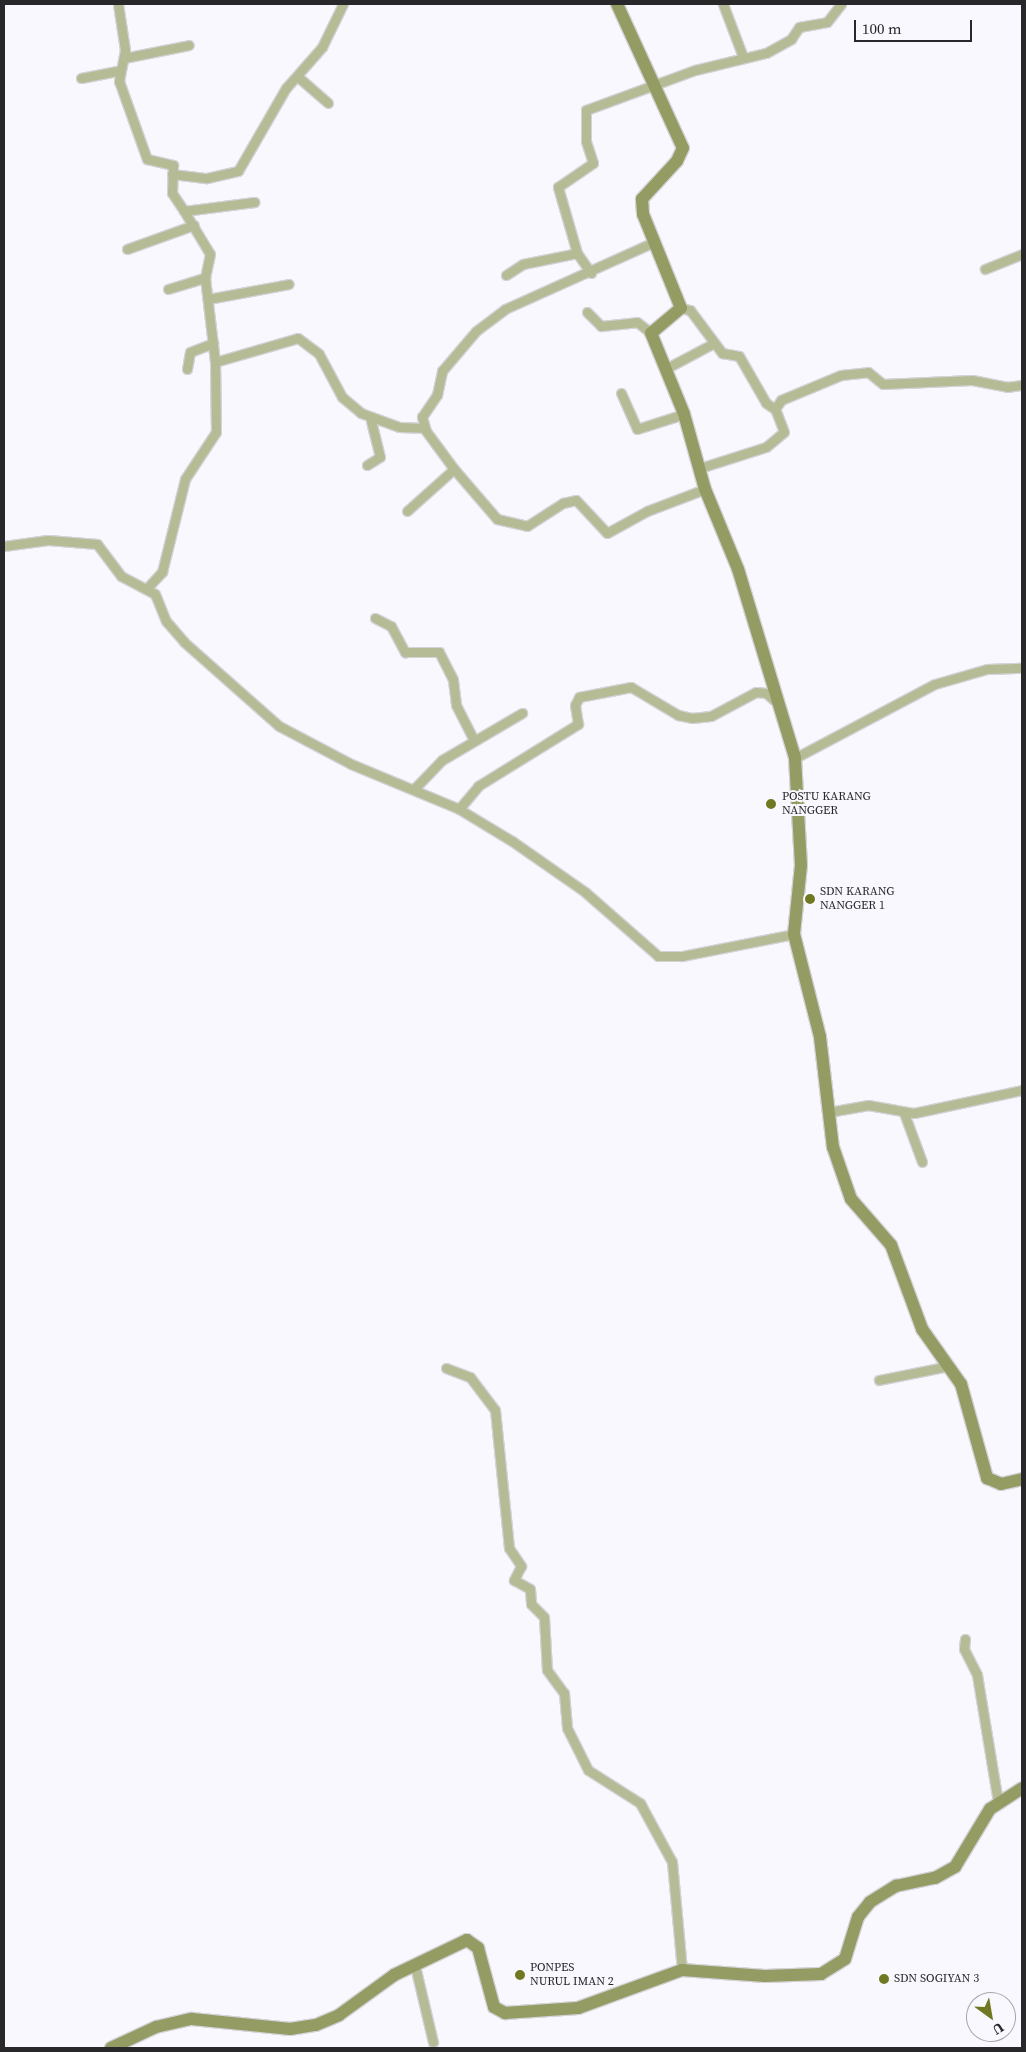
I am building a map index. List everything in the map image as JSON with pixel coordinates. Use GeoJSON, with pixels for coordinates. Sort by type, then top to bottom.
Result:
{"type":"FeatureCollection","features":[{"type":"Feature","properties":{"kind":"street"},"geometry":{"type":"LineString","coordinates":[[118,4],[124,58],[118,71],[143,153],[150,162],[171,163],[172,193],[194,225],[210,254],[205,278],[215,362],[216,432],[185,479],[162,572],[148,587]]}},
{"type":"Feature","properties":{"kind":"street"},"geometry":{"type":"LineString","coordinates":[[172,174],[207,178],[238,171],[297,76],[322,48],[344,4]]}},
{"type":"Feature","properties":{"kind":"street"},"geometry":{"type":"LineString","coordinates":[[617,4],[656,85],[683,152],[642,199],[654,242],[682,308]]}},
{"type":"Feature","properties":{"kind":"street"},"geometry":{"type":"LineString","coordinates":[[723,4],[743,57]]}},
{"type":"Feature","properties":{"kind":"street"},"geometry":{"type":"LineString","coordinates":[[591,273],[577,253],[558,187],[594,164],[586,141],[585,112],[598,103],[743,57],[766,53],[791,39],[801,26],[827,22],[841,4]]}},
{"type":"Feature","properties":{"kind":"street"},"geometry":{"type":"LineString","coordinates":[[124,58],[189,45]]}},
{"type":"Feature","properties":{"kind":"street"},"geometry":{"type":"LineString","coordinates":[[80,78],[118,71]]}},
{"type":"Feature","properties":{"kind":"street"},"geometry":{"type":"LineString","coordinates":[[297,76],[328,102]]}},
{"type":"Feature","properties":{"kind":"street"},"geometry":{"type":"LineString","coordinates":[[184,211],[254,202]]}},
{"type":"Feature","properties":{"kind":"street"},"geometry":{"type":"LineString","coordinates":[[127,249],[194,225]]}},
{"type":"Feature","properties":{"kind":"street"},"geometry":{"type":"LineString","coordinates":[[654,242],[591,273],[505,309],[476,331],[442,371],[437,395],[422,417],[424,428],[454,469],[497,519],[527,526],[563,503],[576,500],[607,533],[647,511],[705,488]]}},
{"type":"Feature","properties":{"kind":"street"},"geometry":{"type":"LineString","coordinates":[[506,274],[523,264],[577,253]]}},
{"type":"Feature","properties":{"kind":"street"},"geometry":{"type":"LineString","coordinates":[[985,269],[1022,254]]}},
{"type":"Feature","properties":{"kind":"street"},"geometry":{"type":"LineString","coordinates":[[168,289],[205,278]]}},
{"type":"Feature","properties":{"kind":"street"},"geometry":{"type":"LineString","coordinates":[[208,299],[289,284]]}},
{"type":"Feature","properties":{"kind":"street"},"geometry":{"type":"LineString","coordinates":[[651,333],[682,308]]}},
{"type":"Feature","properties":{"kind":"street"},"geometry":{"type":"LineString","coordinates":[[682,308],[690,310],[714,343],[726,355],[739,356],[766,403],[775,409],[784,429],[781,435],[761,449],[700,468]]}},
{"type":"Feature","properties":{"kind":"street"},"geometry":{"type":"LineString","coordinates":[[587,312],[601,326],[637,322],[651,333],[667,368],[684,414],[705,488],[738,569],[775,701],[795,758],[801,865],[794,934],[820,1037],[832,1146],[851,1199],[891,1245],[922,1329],[949,1366],[964,1393],[987,1478],[1001,1484],[1022,1479]]}},
{"type":"Feature","properties":{"kind":"street"},"geometry":{"type":"LineString","coordinates":[[215,362],[298,338],[319,354],[342,397],[371,420],[424,428]]}},
{"type":"Feature","properties":{"kind":"street"},"geometry":{"type":"LineString","coordinates":[[187,369],[190,352],[213,343]]}},
{"type":"Feature","properties":{"kind":"street"},"geometry":{"type":"LineString","coordinates":[[667,368],[714,343]]}},
{"type":"Feature","properties":{"kind":"street"},"geometry":{"type":"LineString","coordinates":[[775,409],[786,397],[852,373],[871,372],[883,384],[977,380],[1007,387],[1022,385]]}},
{"type":"Feature","properties":{"kind":"street"},"geometry":{"type":"LineString","coordinates":[[621,393],[637,429],[684,414]]}},
{"type":"Feature","properties":{"kind":"street"},"geometry":{"type":"LineString","coordinates":[[367,465],[380,457],[371,420]]}},
{"type":"Feature","properties":{"kind":"street"},"geometry":{"type":"LineString","coordinates":[[407,511],[454,469]]}},
{"type":"Feature","properties":{"kind":"street"},"geometry":{"type":"LineString","coordinates":[[4,546],[48,540],[89,542],[100,546],[121,576],[148,587],[184,642],[280,726],[351,764],[415,788],[459,809],[585,892],[658,956],[682,956],[794,934]]}},
{"type":"Feature","properties":{"kind":"street"},"geometry":{"type":"LineString","coordinates":[[374,618],[391,626],[405,652],[439,652],[453,680],[456,705],[474,740]]}},
{"type":"Feature","properties":{"kind":"street"},"geometry":{"type":"LineString","coordinates":[[795,758],[935,684],[987,669],[1022,668]]}},
{"type":"Feature","properties":{"kind":"street"},"geometry":{"type":"LineString","coordinates":[[459,809],[478,786],[578,724],[575,705],[579,697],[631,687],[678,715],[692,718],[710,716],[756,692],[766,693],[775,701]]}},
{"type":"Feature","properties":{"kind":"street"},"geometry":{"type":"LineString","coordinates":[[415,788],[442,760],[522,713]]}},
{"type":"Feature","properties":{"kind":"street"},"geometry":{"type":"LineString","coordinates":[[829,1112],[868,1105],[904,1113],[1022,1090]]}},
{"type":"Feature","properties":{"kind":"street"},"geometry":{"type":"LineString","coordinates":[[904,1113],[922,1162]]}},
{"type":"Feature","properties":{"kind":"street"},"geometry":{"type":"LineString","coordinates":[[879,1380],[949,1366]]}},
{"type":"Feature","properties":{"kind":"street"},"geometry":{"type":"LineString","coordinates":[[446,1368],[470,1377],[495,1410],[509,1548],[521,1566],[514,1578],[530,1589],[531,1604],[544,1616],[548,1670],[564,1693],[567,1728],[588,1770],[640,1803],[672,1862],[682,1970]]}},
{"type":"Feature","properties":{"kind":"street"},"geometry":{"type":"LineString","coordinates":[[965,1639],[964,1649],[977,1676],[998,1802]]}},
{"type":"Feature","properties":{"kind":"street"},"geometry":{"type":"LineString","coordinates":[[111,2048],[156,2027],[192,2020],[290,2029],[316,2025],[339,2015],[387,1979],[415,1966],[457,1942],[474,1942],[494,2007],[505,2013],[578,2008],[682,1970],[797,1977],[828,1970],[850,1950],[864,1908],[888,1890],[935,1878],[955,1866],[983,1818],[998,1802],[1022,1788]]}},
{"type":"Feature","properties":{"kind":"street"},"geometry":{"type":"LineString","coordinates":[[415,1966],[434,2042]]}},
{"type":"Feature","properties":{"kind":"place","name":"POSTU KARANG NANGGER"},"geometry":{"type":"Point","coordinates":[771,804]}},
{"type":"Feature","properties":{"kind":"place","name":"SDN KARANG NANGGER 1"},"geometry":{"type":"Point","coordinates":[810,899]}},
{"type":"Feature","properties":{"kind":"place","name":"PONPES NURUL IMAN 2"},"geometry":{"type":"Point","coordinates":[520,1975]}},
{"type":"Feature","properties":{"kind":"place","name":"SDN SOGIYAN 3"},"geometry":{"type":"Point","coordinates":[884,1979]}}]}
